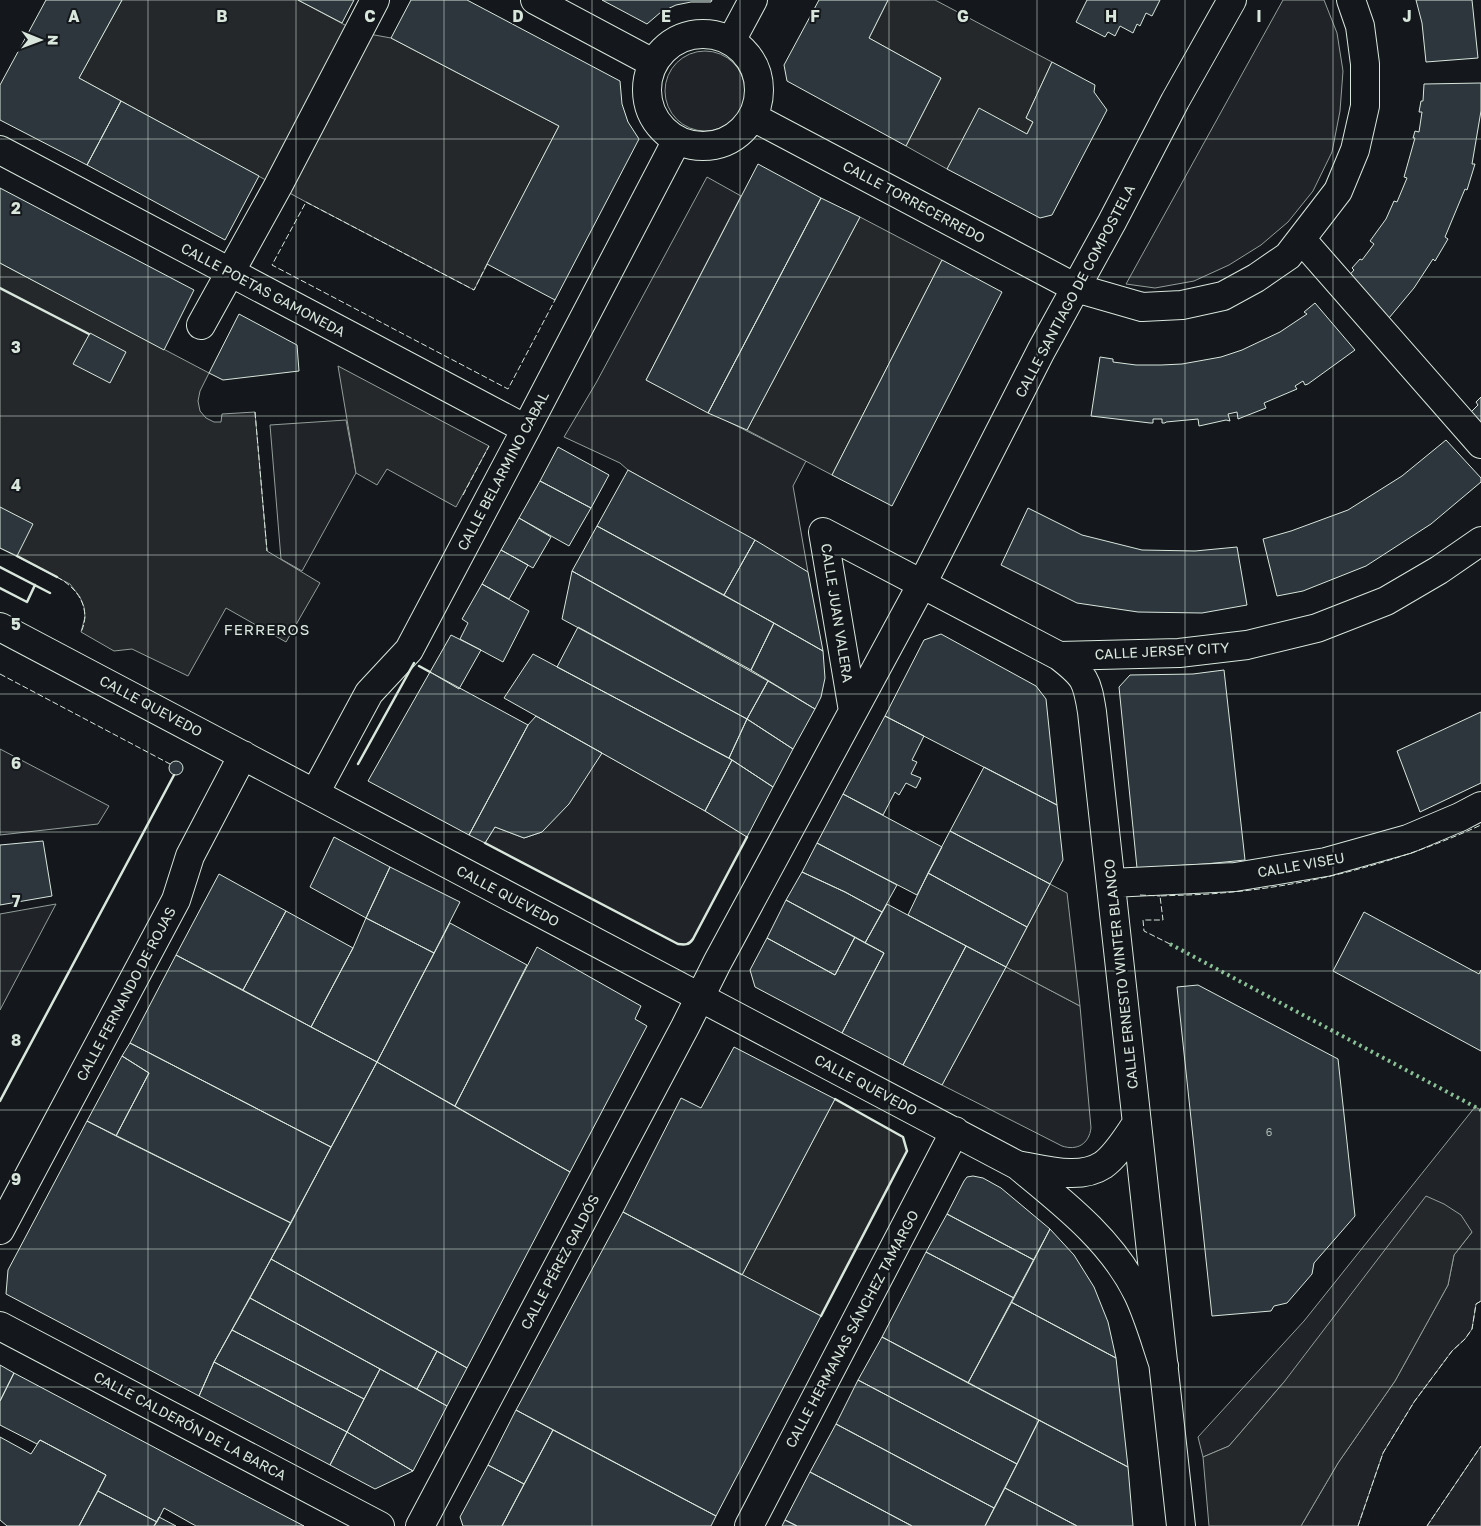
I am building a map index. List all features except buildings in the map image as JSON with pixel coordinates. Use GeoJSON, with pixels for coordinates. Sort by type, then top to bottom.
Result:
{"type":"FeatureCollection","features":[{"type":"Feature","properties":{"kind":"street"},"geometry":{"type":"LineString","coordinates":[[202,325],[283,178],[375,0]]}},
{"type":"Feature","properties":{"kind":"street"},"geometry":{"type":"LineString","coordinates":[[535,0],[653,63]]}},
{"type":"Feature","properties":{"kind":"street"},"geometry":{"type":"LineString","coordinates":[[731,41],[753,0]]}},
{"type":"Feature","properties":{"kind":"street","name":"CALLE SANTIAGO DE COMPOSTELA"},"geometry":{"type":"LineString","coordinates":[[922,584],[1041,351],[1112,222],[1175,101],[1232,0]]}},
{"type":"Feature","properties":{"kind":"street","name":"CALLE TORRECERREDO"},"geometry":{"type":"LineString","coordinates":[[753,117],[1076,288],[1142,307],[1182,305],[1223,296],[1256,278],[1288,256],[1338,191],[1355,150],[1364,106],[1365,64],[1363,45],[1360,26],[1351,0]]}},
{"type":"Feature","properties":{"kind":"street"},"geometry":{"type":"LineString","coordinates":[[696,34],[714,35],[731,41],[744,52],[754,66],[759,83],[758,101],[753,117],[742,131],[727,141],[710,146],[693,145],[677,140],[663,129],[653,115],[650,106],[648,80],[653,63],[665,50],[680,39],[696,34]]}},
{"type":"Feature","properties":{"kind":"street","name":"CALLE BELARMINO CABAL"},"geometry":{"type":"LineString","coordinates":[[315,793],[369,693],[409,650],[677,140]]}},
{"type":"Feature","properties":{"kind":"street","name":"CALLE POETAS GAMONEDA"},"geometry":{"type":"LineString","coordinates":[[0,150],[526,429]]}},
{"type":"Feature","properties":{"kind":"street"},"geometry":{"type":"LineString","coordinates":[[1302,240],[1481,444]]}},
{"type":"Feature","properties":{"kind":"street","name":"CALLE JUAN VALERA"},"geometry":{"type":"LineString","coordinates":[[699,996],[922,584],[823,532],[852,711]]}},
{"type":"Feature","properties":{"kind":"street","name":"CALLE JERSEY CITY"},"geometry":{"type":"LineString","coordinates":[[1059,656],[1188,652],[1247,645],[1317,628],[1386,601],[1439,570],[1481,541]]}},
{"type":"Feature","properties":{"kind":"street","name":"CALLE ERNESTO WINTER BLANCO"},"geometry":{"type":"LineString","coordinates":[[922,584],[1059,656],[1085,679],[1090,696],[1181,1526]]}},
{"type":"Feature","properties":{"kind":"street","name":"CALLE QUEVEDO"},"geometry":{"type":"LineString","coordinates":[[0,627],[1017,1164],[1077,1216],[1114,1255],[1138,1294],[1164,1366]]}},
{"type":"Feature","properties":{"kind":"street","name":"CALLE FERNANDO DE ROJAS"},"geometry":{"type":"LineString","coordinates":[[0,1230],[176,900],[190,856],[243,755]]}},
{"type":"Feature","properties":{"kind":"street","name":"CALLE VISEU"},"geometry":{"type":"LineString","coordinates":[[1111,883],[1235,877],[1326,862],[1408,839],[1481,806]]}},
{"type":"Feature","properties":{"kind":"street","name":"CALLE PÉREZ GALDÓS"},"geometry":{"type":"LineString","coordinates":[[420,1526],[685,1027],[699,996]]}},
{"type":"Feature","properties":{"kind":"street","name":"CALLE QUEVEDO"},"geometry":{"type":"LineString","coordinates":[[1017,1164],[1069,1173],[1088,1172],[1104,1165],[1122,1145],[1137,1123]]}},
{"type":"Feature","properties":{"kind":"street","name":"CALLE HERMANAS SÁNCHEZ TAMARGO"},"geometry":{"type":"LineString","coordinates":[[749,1526],[954,1131]]}},
{"type":"Feature","properties":{"kind":"street","name":"CALLE CALDERÓN DE LA BARCA"},"geometry":{"type":"LineString","coordinates":[[0,1326],[380,1526]]}},
{"type":"Feature","properties":{"kind":"street","name":"CALLE ERNESTO WINTER BLANCO"},"geometry":{"type":"LineString","coordinates":[[1171,1526],[1174,1458]]}},
{"type":"Feature","properties":{"kind":"shaded area"},"geometry":{"type":"Polygon","coordinates":[[[122,0],[298,0],[358,32],[391,38],[559,126],[474,290],[306,202],[79,78],[122,0]]]}},
{"type":"Feature","properties":{"kind":"shaded area"},"geometry":{"type":"Polygon","coordinates":[[[888,0],[935,0],[1052,62],[1026,118],[1033,122],[1027,134],[947,169],[906,146],[941,78],[869,38],[888,0]]]}},
{"type":"Feature","properties":{"kind":"shaded area"},"geometry":{"type":"Polygon","coordinates":[[[1283,0],[1324,0],[1337,33],[1343,71],[1340,111],[1332,152],[1313,191],[1288,222],[1261,245],[1229,265],[1194,281],[1155,288],[1126,284],[1283,0]]]}},
{"type":"Feature","properties":{"kind":"shaded area"},"geometry":{"type":"Polygon","coordinates":[[[705,51],[720,54],[733,63],[742,76],[745,91],[742,106],[733,119],[720,128],[705,131],[690,128],[677,119],[668,106],[665,91],[668,76],[677,63],[690,54],[705,51]]]}},
{"type":"Feature","properties":{"kind":"shaded area"},"geometry":{"type":"Polygon","coordinates":[[[707,177],[741,196],[646,380],[806,461],[793,486],[808,572],[628,470],[620,463],[564,437],[596,383],[707,177]]]}},
{"type":"Feature","properties":{"kind":"shaded area"},"geometry":{"type":"Polygon","coordinates":[[[860,217],[942,260],[832,475],[747,430],[860,217]]]}},
{"type":"Feature","properties":{"kind":"shaded area"},"geometry":{"type":"Polygon","coordinates":[[[0,263],[209,373],[200,391],[198,401],[200,411],[206,418],[214,422],[221,422],[222,414],[255,412],[267,551],[320,583],[286,642],[226,608],[188,676],[132,649],[114,651],[81,632],[85,617],[84,607],[80,597],[70,584],[0,548],[0,263]]]}},
{"type":"Feature","properties":{"kind":"shaded area"},"geometry":{"type":"Polygon","coordinates":[[[338,366],[489,446],[456,507],[387,469],[377,485],[356,473],[338,366]]]}},
{"type":"Feature","properties":{"kind":"shaded area"},"geometry":{"type":"Polygon","coordinates":[[[346,420],[356,473],[302,571],[281,559],[270,425],[346,420]]]}},
{"type":"Feature","properties":{"kind":"shaded area"},"geometry":{"type":"Polygon","coordinates":[[[0,749],[109,806],[98,824],[0,835],[0,749]]]}},
{"type":"Feature","properties":{"kind":"shaded area"},"geometry":{"type":"Polygon","coordinates":[[[602,753],[747,837],[689,944],[678,944],[485,843],[495,827],[524,838],[542,832],[602,753]]]}},
{"type":"Feature","properties":{"kind":"shaded area"},"geometry":{"type":"Polygon","coordinates":[[[1050,884],[1067,893],[1080,1006],[1006,967],[1050,884]]]}},
{"type":"Feature","properties":{"kind":"shaded area"},"geometry":{"type":"Polygon","coordinates":[[[56,904],[0,1010],[0,914],[56,904]]]}},
{"type":"Feature","properties":{"kind":"shaded area"},"geometry":{"type":"Polygon","coordinates":[[[1006,967],[1080,1006],[1091,1128],[1088,1138],[1077,1147],[1062,1146],[942,1085],[1006,967]]]}},
{"type":"Feature","properties":{"kind":"shaded area"},"geometry":{"type":"Polygon","coordinates":[[[835,1099],[903,1137],[907,1151],[821,1316],[742,1275],[835,1099]]]}},
{"type":"Feature","properties":{"kind":"shaded area"},"geometry":{"type":"Polygon","coordinates":[[[1475,1107],[1481,1110],[1481,1301],[1476,1304],[1472,1329],[1465,1339],[1452,1351],[1414,1402],[1383,1453],[1358,1526],[1301,1526],[1338,1463],[1395,1381],[1448,1285],[1454,1255],[1472,1232],[1284,1382],[1229,1446],[1203,1457],[1198,1437],[1304,1321],[1475,1107]]]}},
{"type":"Feature","properties":{"kind":"shaded area"},"geometry":{"type":"Polygon","coordinates":[[[1426,1196],[1444,1204],[1461,1215],[1472,1232],[1454,1255],[1448,1285],[1395,1381],[1338,1463],[1301,1526],[1209,1526],[1203,1457],[1229,1446],[1284,1382],[1426,1196]]]}},
{"type":"Feature","properties":{"kind":"shaded area"},"geometry":{"type":"Polygon","coordinates":[[[1481,1446],[1481,1526],[1427,1526],[1481,1446]]]}},
{"type":"Feature","properties":{"kind":"hedge"},"geometry":{"type":"LineString","coordinates":[[1170,944],[1481,1110]]}},
{"type":"Feature","properties":{"kind":"fence"},"geometry":{"type":"LineString","coordinates":[[487,264],[474,290],[306,202],[272,265],[508,389],[555,300]]}},
{"type":"Feature","properties":{"kind":"fence"},"geometry":{"type":"LineString","coordinates":[[255,412],[267,551]]}},
{"type":"Feature","properties":{"kind":"fence"},"geometry":{"type":"LineString","coordinates":[[463,495],[489,446]]}},
{"type":"Feature","properties":{"kind":"fence"},"geometry":{"type":"LineString","coordinates":[[57,577],[71,587],[81,600],[85,615],[81,632]]}},
{"type":"Feature","properties":{"kind":"fence"},"geometry":{"type":"LineString","coordinates":[[358,764],[414,663]]}},
{"type":"Feature","properties":{"kind":"fence"},"geometry":{"type":"LineString","coordinates":[[419,666],[430,672]]}},
{"type":"Feature","properties":{"kind":"fence"},"geometry":{"type":"LineString","coordinates":[[0,674],[170,764]]}},
{"type":"Feature","properties":{"kind":"fence"},"geometry":{"type":"LineString","coordinates":[[1170,944],[1144,931],[1143,920],[1163,920],[1160,896],[1254,890],[1321,878],[1387,861],[1481,825]]}},
{"type":"Feature","properties":{"kind":"fence"},"geometry":{"type":"LineString","coordinates":[[1140,895],[1160,896]]}},
{"type":"Feature","properties":{"kind":"fence"},"geometry":{"type":"LineString","coordinates":[[1358,1526],[1383,1453],[1414,1402],[1452,1351],[1465,1339],[1472,1329],[1476,1304],[1481,1301]]}},
{"type":"Feature","properties":{"kind":"fence"},"geometry":{"type":"LineString","coordinates":[[1427,1526],[1481,1446]]}},
{"type":"Feature","properties":{"kind":"wall"},"geometry":{"type":"LineString","coordinates":[[0,288],[89,334]]}},
{"type":"Feature","properties":{"kind":"wall"},"geometry":{"type":"LineString","coordinates":[[17,556],[57,577]]}},
{"type":"Feature","properties":{"kind":"wall"},"geometry":{"type":"LineString","coordinates":[[0,567],[50,593]]}},
{"type":"Feature","properties":{"kind":"wall"},"geometry":{"type":"LineString","coordinates":[[0,588],[27,602],[35,585]]}},
{"type":"Feature","properties":{"kind":"wall"},"geometry":{"type":"LineString","coordinates":[[358,764],[414,663]]}},
{"type":"Feature","properties":{"kind":"wall"},"geometry":{"type":"LineString","coordinates":[[419,666],[430,672]]}},
{"type":"Feature","properties":{"kind":"wall"},"geometry":{"type":"LineString","coordinates":[[0,1101],[174,775]]}},
{"type":"Feature","properties":{"kind":"wall"},"geometry":{"type":"LineString","coordinates":[[485,843],[678,944],[685,944],[693,939],[747,837]]}},
{"type":"Feature","properties":{"kind":"wall"},"geometry":{"type":"LineString","coordinates":[[821,1316],[907,1151],[903,1137],[835,1099]]}},
{"type":"Feature","properties":{"kind":"district","name":"FERREROS"},"geometry":{"type":"Point","coordinates":[267,630]}}]}
